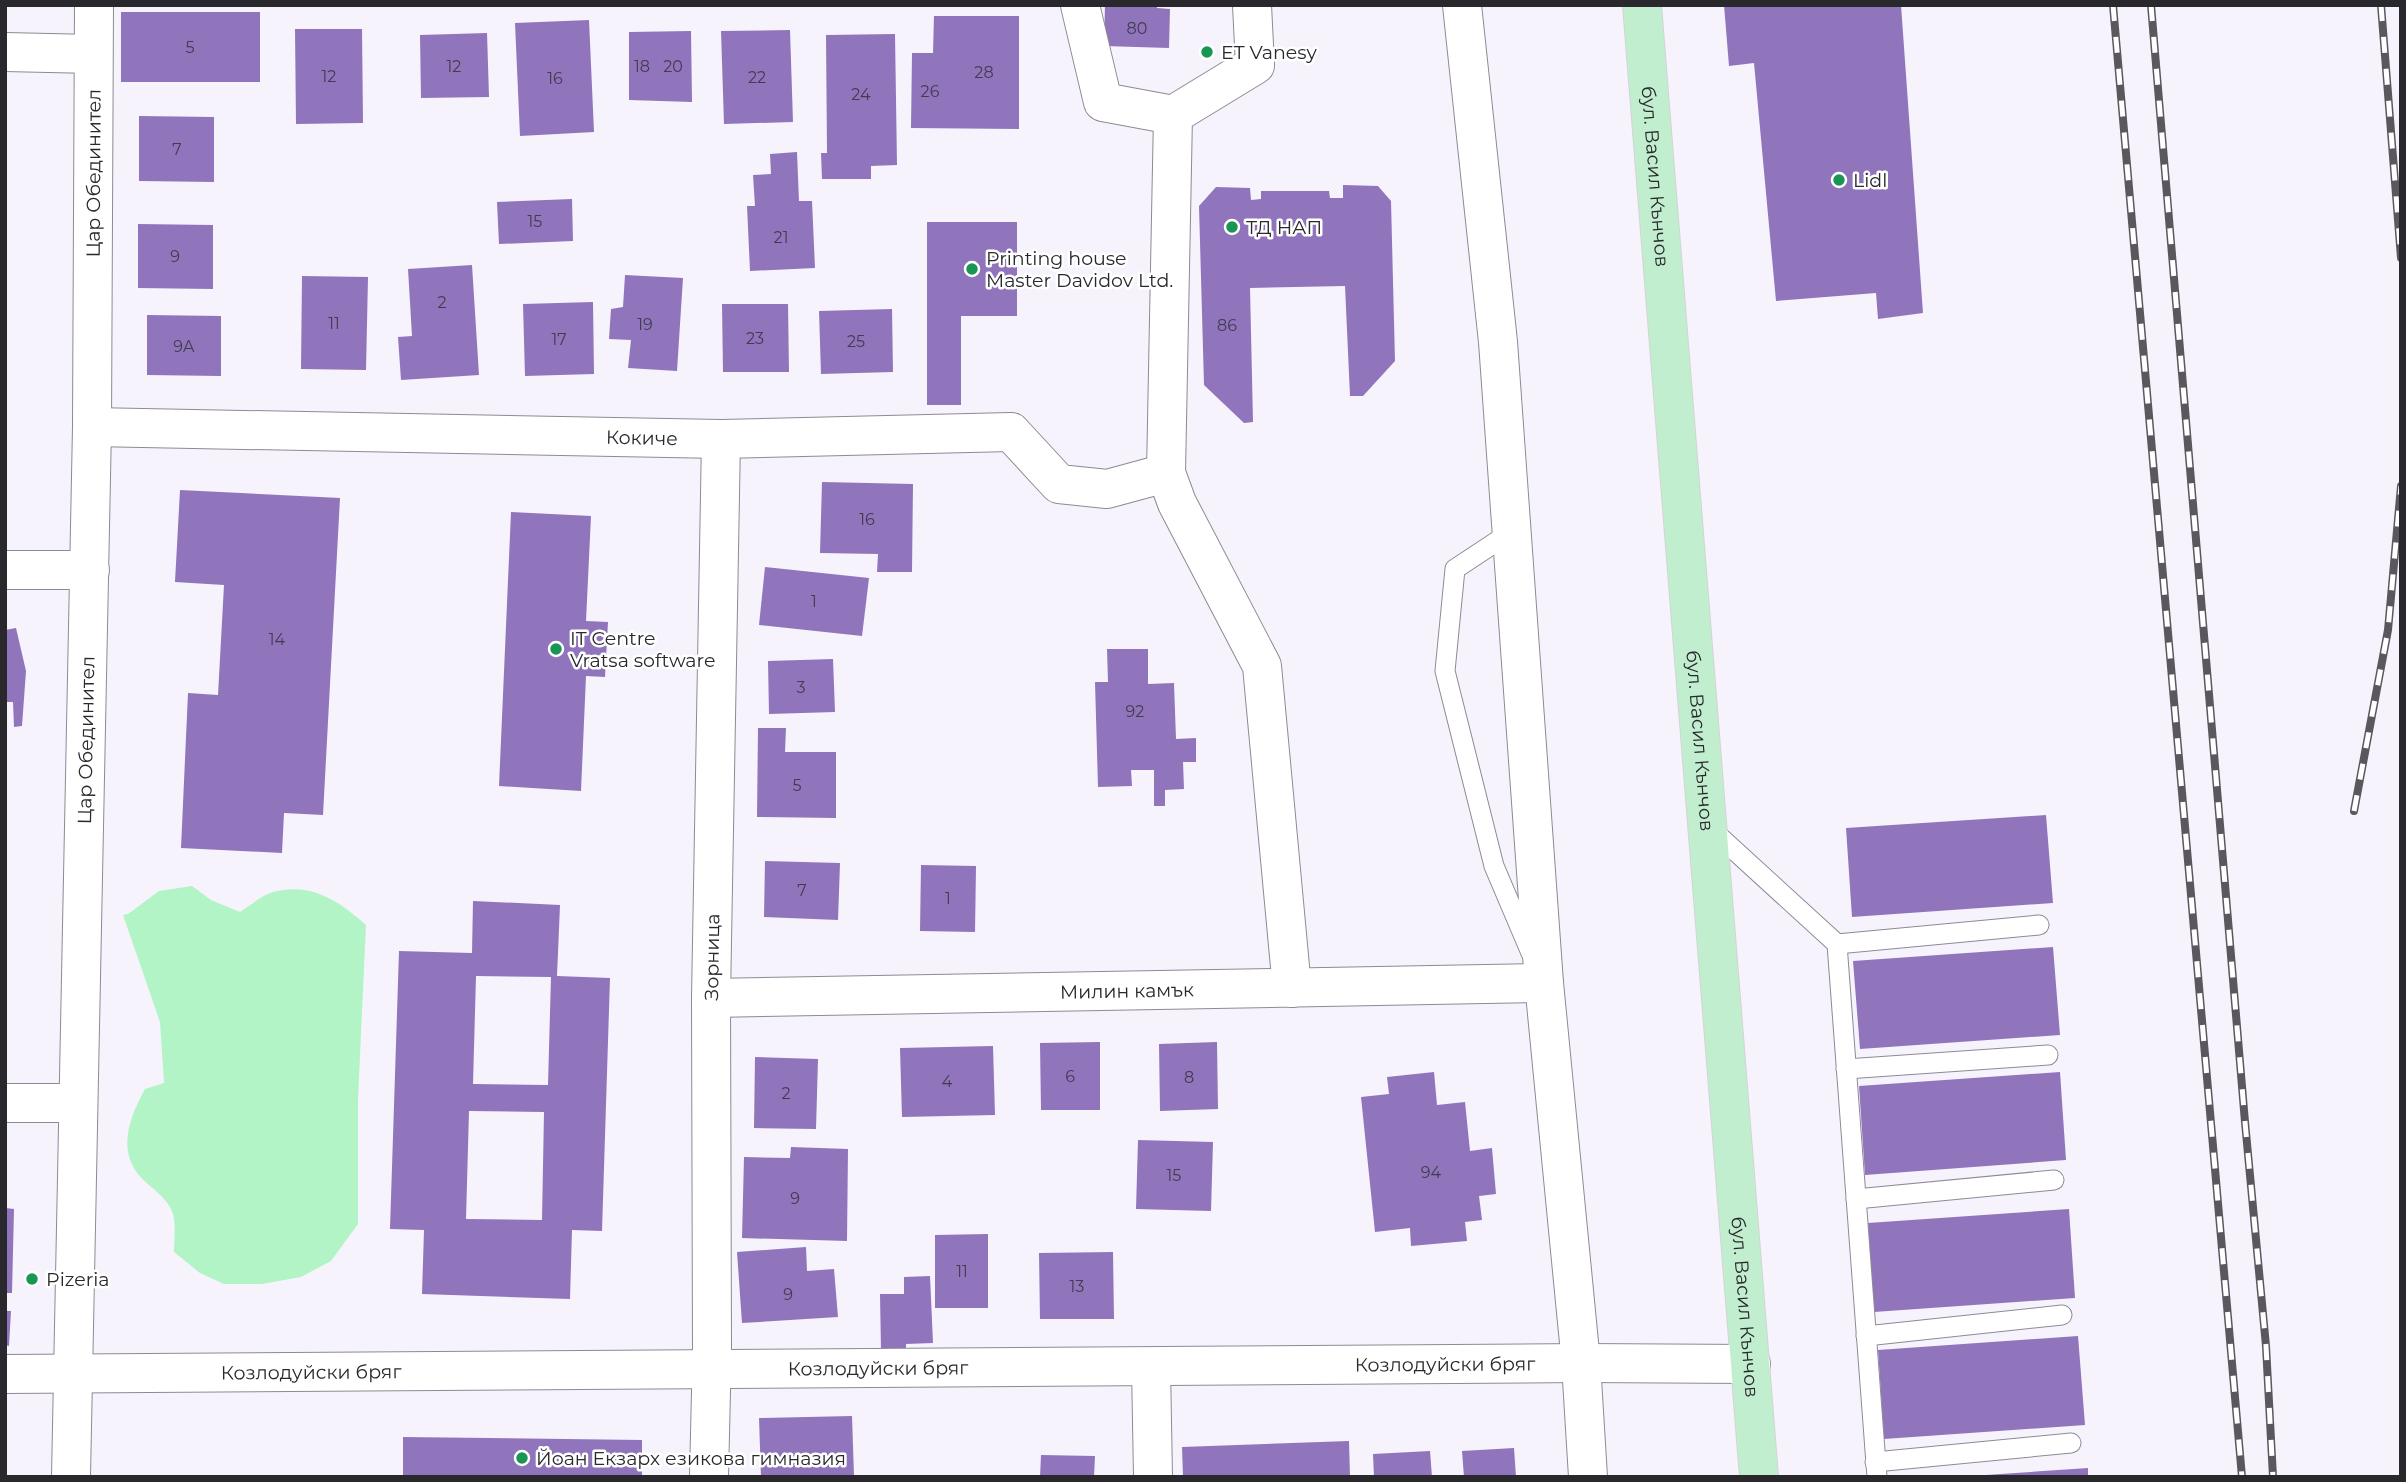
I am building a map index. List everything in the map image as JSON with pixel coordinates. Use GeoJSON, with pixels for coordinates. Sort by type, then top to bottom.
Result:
{"type":"FeatureCollection","features":[{"type":"Feature","properties":{"kind":"main road","name":"бул. Васил Кънчов"},"geometry":{"type":"LineString","coordinates":[[1642,5],[1759,1477]]}},
{"type":"Feature","properties":{"kind":"street","name":"Цар Обединител"},"geometry":{"type":"LineString","coordinates":[[71,1477],[90,570],[94,5]]}},
{"type":"Feature","properties":{"kind":"street"},"geometry":{"type":"LineString","coordinates":[[1080,5],[1103,102],[1173,115],[1255,65],[1252,5]]}},
{"type":"Feature","properties":{"kind":"street"},"geometry":{"type":"LineString","coordinates":[[1462,5],[1498,342],[1544,983],[1581,1363],[1588,1477]]}},
{"type":"Feature","properties":{"kind":"street"},"geometry":{"type":"LineString","coordinates":[[5,52],[93,54]]}},
{"type":"Feature","properties":{"kind":"street"},"geometry":{"type":"LineString","coordinates":[[1173,115],[1166,473],[1177,503],[1262,666],[1292,988]]}},
{"type":"Feature","properties":{"kind":"street","name":"Кокиче"},"geometry":{"type":"LineString","coordinates":[[92,427],[721,439],[1011,432],[1059,484],[1107,488],[1166,473]]}},
{"type":"Feature","properties":{"kind":"street","name":"Зорница"},"geometry":{"type":"LineString","coordinates":[[709,1477],[712,1370],[711,998],[721,439]]}},
{"type":"Feature","properties":{"kind":"street"},"geometry":{"type":"LineString","coordinates":[[5,570],[90,570]]}},
{"type":"Feature","properties":{"kind":"street","name":"Милин камък"},"geometry":{"type":"LineString","coordinates":[[711,998],[1544,983]]}},
{"type":"Feature","properties":{"kind":"street"},"geometry":{"type":"LineString","coordinates":[[5,1102],[77,1103]]}},
{"type":"Feature","properties":{"kind":"street","name":"Козлодуйски бряг"},"geometry":{"type":"LineString","coordinates":[[5,1374],[1751,1364]]}},
{"type":"Feature","properties":{"kind":"street"},"geometry":{"type":"LineString","coordinates":[[1151,1367],[1153,1477]]}},
{"type":"Feature","properties":{"kind":"lane"},"geometry":{"type":"LineString","coordinates":[[1511,532],[1455,569],[1445,671],[1494,866],[1544,983]]}},
{"type":"Feature","properties":{"kind":"lane"},"geometry":{"type":"LineString","coordinates":[[1707,825],[1837,944],[1876,1469],[2071,1443]]}},
{"type":"Feature","properties":{"kind":"lane"},"geometry":{"type":"LineString","coordinates":[[1837,944],[2039,925]]}},
{"type":"Feature","properties":{"kind":"lane"},"geometry":{"type":"LineString","coordinates":[[1846,1069],[2048,1055]]}},
{"type":"Feature","properties":{"kind":"lane"},"geometry":{"type":"LineString","coordinates":[[1856,1199],[2054,1180]]}},
{"type":"Feature","properties":{"kind":"lane"},"geometry":{"type":"LineString","coordinates":[[1866,1336],[2062,1315]]}},
{"type":"Feature","properties":{"kind":"green space"},"geometry":{"type":"Polygon","coordinates":[[[192,886],[211,900],[240,912],[273,892],[312,892],[335,901],[366,925],[358,1099],[358,1224],[331,1261],[301,1277],[262,1284],[224,1284],[200,1273],[174,1252],[175,1224],[171,1209],[138,1174],[128,1153],[128,1131],[145,1089],[164,1083],[160,1022],[123,915],[159,891],[192,886]]]}},
{"type":"Feature","properties":{"kind":"building"},"geometry":{"type":"Polygon","coordinates":[[[1105,5],[1157,5],[1157,8],[1170,9],[1169,48],[1104,46],[1105,5]]]}},
{"type":"Feature","properties":{"kind":"building","name":"Lidl"},"geometry":{"type":"Polygon","coordinates":[[[1724,5],[1901,5],[1923,313],[1878,319],[1876,293],[1776,301],[1754,63],[1729,66],[1724,5]]]}},
{"type":"Feature","properties":{"kind":"building"},"geometry":{"type":"Polygon","coordinates":[[[121,12],[260,12],[260,82],[121,82],[121,12]]]}},
{"type":"Feature","properties":{"kind":"building"},"geometry":{"type":"Polygon","coordinates":[[[934,16],[1019,16],[1019,129],[911,128],[912,53],[933,53],[934,16]]]}},
{"type":"Feature","properties":{"kind":"building"},"geometry":{"type":"Polygon","coordinates":[[[589,20],[594,132],[520,136],[515,23],[589,20]]]}},
{"type":"Feature","properties":{"kind":"building"},"geometry":{"type":"Polygon","coordinates":[[[295,29],[362,29],[363,123],[296,124],[295,29]]]}},
{"type":"Feature","properties":{"kind":"building"},"geometry":{"type":"Polygon","coordinates":[[[790,30],[793,122],[724,124],[721,31],[790,30]]]}},
{"type":"Feature","properties":{"kind":"building"},"geometry":{"type":"Polygon","coordinates":[[[691,31],[692,102],[629,100],[629,32],[691,31]]]}},
{"type":"Feature","properties":{"kind":"building"},"geometry":{"type":"Polygon","coordinates":[[[487,33],[489,97],[421,98],[420,35],[487,33]]]}},
{"type":"Feature","properties":{"kind":"building"},"geometry":{"type":"Polygon","coordinates":[[[895,34],[897,165],[871,166],[871,179],[822,179],[821,153],[827,153],[826,35],[895,34]]]}},
{"type":"Feature","properties":{"kind":"building"},"geometry":{"type":"Polygon","coordinates":[[[139,116],[214,117],[214,182],[139,181],[139,116]]]}},
{"type":"Feature","properties":{"kind":"building"},"geometry":{"type":"Polygon","coordinates":[[[797,152],[799,201],[812,201],[815,268],[750,271],[747,206],[755,206],[753,175],[771,174],[770,154],[797,152]]]}},
{"type":"Feature","properties":{"kind":"building"},"geometry":{"type":"Polygon","coordinates":[[[1343,185],[1378,186],[1391,201],[1395,361],[1363,396],[1350,396],[1345,286],[1250,288],[1253,422],[1244,423],[1204,385],[1199,206],[1216,187],[1250,188],[1251,200],[1261,199],[1261,191],[1329,191],[1330,198],[1343,198],[1343,185]]]}},
{"type":"Feature","properties":{"kind":"building"},"geometry":{"type":"Polygon","coordinates":[[[572,199],[573,241],[499,244],[497,202],[572,199]]]}},
{"type":"Feature","properties":{"kind":"building","name":"Printing house Master Davidov Ltd."},"geometry":{"type":"Polygon","coordinates":[[[927,222],[1017,222],[1017,316],[961,316],[961,405],[927,405],[927,222]]]}},
{"type":"Feature","properties":{"kind":"building"},"geometry":{"type":"Polygon","coordinates":[[[138,224],[213,225],[213,289],[138,288],[138,224]]]}},
{"type":"Feature","properties":{"kind":"building"},"geometry":{"type":"Polygon","coordinates":[[[472,265],[479,375],[401,380],[398,337],[412,336],[408,269],[472,265]]]}},
{"type":"Feature","properties":{"kind":"building"},"geometry":{"type":"Polygon","coordinates":[[[625,275],[683,278],[677,371],[628,368],[631,340],[609,339],[611,309],[623,307],[625,275]]]}},
{"type":"Feature","properties":{"kind":"building"},"geometry":{"type":"Polygon","coordinates":[[[302,276],[368,277],[366,370],[301,369],[302,276]]]}},
{"type":"Feature","properties":{"kind":"building"},"geometry":{"type":"Polygon","coordinates":[[[593,302],[594,374],[525,376],[523,304],[593,302]]]}},
{"type":"Feature","properties":{"kind":"building"},"geometry":{"type":"Polygon","coordinates":[[[722,304],[788,304],[789,372],[723,372],[722,304]]]}},
{"type":"Feature","properties":{"kind":"building"},"geometry":{"type":"Polygon","coordinates":[[[892,309],[893,372],[821,374],[819,311],[892,309]]]}},
{"type":"Feature","properties":{"kind":"building"},"geometry":{"type":"Polygon","coordinates":[[[147,315],[221,316],[221,376],[147,375],[147,315]]]}},
{"type":"Feature","properties":{"kind":"building"},"geometry":{"type":"Polygon","coordinates":[[[822,482],[913,484],[912,572],[877,572],[878,554],[820,553],[822,482]]]}},
{"type":"Feature","properties":{"kind":"building"},"geometry":{"type":"Polygon","coordinates":[[[180,490],[340,498],[323,815],[284,813],[282,853],[181,848],[188,693],[218,695],[224,585],[175,582],[180,490]]]}},
{"type":"Feature","properties":{"kind":"building","name":"IT Centre Vratsa software"},"geometry":{"type":"Polygon","coordinates":[[[511,512],[591,516],[586,621],[608,622],[605,677],[586,676],[581,791],[499,786],[511,512]]]}},
{"type":"Feature","properties":{"kind":"building"},"geometry":{"type":"Polygon","coordinates":[[[765,567],[869,578],[862,636],[759,625],[765,567]]]}},
{"type":"Feature","properties":{"kind":"building"},"geometry":{"type":"Polygon","coordinates":[[[16,628],[26,671],[22,726],[14,727],[13,702],[5,702],[5,630],[16,628]]]}},
{"type":"Feature","properties":{"kind":"building"},"geometry":{"type":"Polygon","coordinates":[[[1107,649],[1148,649],[1148,684],[1174,683],[1176,739],[1196,738],[1196,762],[1183,762],[1184,789],[1165,790],[1165,806],[1154,806],[1154,770],[1131,770],[1132,786],[1098,787],[1095,682],[1108,682],[1107,649]]]}},
{"type":"Feature","properties":{"kind":"building"},"geometry":{"type":"Polygon","coordinates":[[[833,659],[835,712],[769,714],[768,661],[833,659]]]}},
{"type":"Feature","properties":{"kind":"building"},"geometry":{"type":"Polygon","coordinates":[[[758,728],[786,728],[785,752],[836,752],[836,818],[757,817],[758,728]]]}},
{"type":"Feature","properties":{"kind":"building"},"geometry":{"type":"Polygon","coordinates":[[[2046,815],[2053,903],[1852,917],[1846,828],[2046,815]]]}},
{"type":"Feature","properties":{"kind":"building"},"geometry":{"type":"Polygon","coordinates":[[[765,861],[840,863],[838,920],[764,917],[765,861]]]}},
{"type":"Feature","properties":{"kind":"building"},"geometry":{"type":"Polygon","coordinates":[[[921,865],[976,866],[975,932],[920,931],[921,865]]]}},
{"type":"Feature","properties":{"kind":"building"},"geometry":{"type":"Polygon","coordinates":[[[473,901],[560,905],[557,976],[610,978],[602,1231],[572,1230],[570,1299],[422,1294],[424,1230],[390,1229],[399,951],[472,953],[473,901]],[[476,976],[473,1084],[548,1085],[551,977],[476,976]],[[469,1111],[466,1219],[542,1220],[544,1112],[469,1111]]]}},
{"type":"Feature","properties":{"kind":"building"},"geometry":{"type":"Polygon","coordinates":[[[2053,947],[2060,1035],[1860,1049],[1853,961],[2053,947]]]}},
{"type":"Feature","properties":{"kind":"building"},"geometry":{"type":"Polygon","coordinates":[[[1100,1042],[1100,1110],[1041,1110],[1040,1043],[1100,1042]]]}},
{"type":"Feature","properties":{"kind":"building"},"geometry":{"type":"Polygon","coordinates":[[[1217,1042],[1218,1109],[1160,1111],[1159,1044],[1217,1042]]]}},
{"type":"Feature","properties":{"kind":"building"},"geometry":{"type":"Polygon","coordinates":[[[993,1046],[995,1115],[902,1117],[900,1048],[993,1046]]]}},
{"type":"Feature","properties":{"kind":"building"},"geometry":{"type":"Polygon","coordinates":[[[755,1057],[818,1059],[816,1129],[754,1128],[755,1057]]]}},
{"type":"Feature","properties":{"kind":"building"},"geometry":{"type":"Polygon","coordinates":[[[1434,1072],[1437,1105],[1465,1102],[1470,1151],[1492,1148],[1496,1194],[1479,1196],[1482,1220],[1465,1222],[1467,1241],[1411,1246],[1410,1228],[1375,1232],[1361,1097],[1389,1094],[1387,1077],[1434,1072]]]}},
{"type":"Feature","properties":{"kind":"building"},"geometry":{"type":"Polygon","coordinates":[[[2060,1072],[2066,1160],[1865,1175],[1859,1086],[2060,1072]]]}},
{"type":"Feature","properties":{"kind":"building"},"geometry":{"type":"Polygon","coordinates":[[[1138,1140],[1213,1142],[1211,1211],[1136,1209],[1138,1140]]]}},
{"type":"Feature","properties":{"kind":"building"},"geometry":{"type":"Polygon","coordinates":[[[791,1147],[848,1149],[847,1241],[742,1238],[744,1157],[790,1158],[791,1147]]]}},
{"type":"Feature","properties":{"kind":"building"},"geometry":{"type":"Polygon","coordinates":[[[5,1208],[14,1209],[12,1293],[5,1293],[5,1208]]]}},
{"type":"Feature","properties":{"kind":"building"},"geometry":{"type":"Polygon","coordinates":[[[2069,1209],[2075,1298],[1874,1312],[1868,1223],[2069,1209]]]}},
{"type":"Feature","properties":{"kind":"building"},"geometry":{"type":"Polygon","coordinates":[[[988,1234],[988,1308],[935,1308],[935,1235],[988,1234]]]}},
{"type":"Feature","properties":{"kind":"building"},"geometry":{"type":"Polygon","coordinates":[[[806,1247],[807,1271],[834,1269],[838,1317],[742,1323],[737,1252],[806,1247]]]}},
{"type":"Feature","properties":{"kind":"building"},"geometry":{"type":"Polygon","coordinates":[[[1113,1252],[1114,1319],[1040,1319],[1039,1253],[1113,1252]]]}},
{"type":"Feature","properties":{"kind":"building"},"geometry":{"type":"Polygon","coordinates":[[[930,1276],[933,1343],[906,1344],[906,1349],[881,1350],[880,1294],[904,1294],[904,1277],[930,1276]]]}},
{"type":"Feature","properties":{"kind":"building"},"geometry":{"type":"Polygon","coordinates":[[[5,1311],[11,1311],[9,1346],[5,1345],[5,1311]]]}},
{"type":"Feature","properties":{"kind":"building"},"geometry":{"type":"Polygon","coordinates":[[[2078,1336],[2085,1425],[1884,1439],[1878,1350],[2078,1336]]]}},
{"type":"Feature","properties":{"kind":"building"},"geometry":{"type":"Polygon","coordinates":[[[852,1416],[854,1476],[761,1477],[759,1418],[852,1416]]]}},
{"type":"Feature","properties":{"kind":"building","name":"Йоан Екзарх езикова гимназия"},"geometry":{"type":"Polygon","coordinates":[[[403,1437],[642,1440],[642,1477],[403,1477],[403,1437]]]}},
{"type":"Feature","properties":{"kind":"building"},"geometry":{"type":"Polygon","coordinates":[[[1349,1441],[1350,1477],[1183,1477],[1182,1447],[1349,1441]]]}},
{"type":"Feature","properties":{"kind":"building"},"geometry":{"type":"Polygon","coordinates":[[[1514,1448],[1516,1477],[1464,1477],[1462,1451],[1514,1448]]]}},
{"type":"Feature","properties":{"kind":"building"},"geometry":{"type":"Polygon","coordinates":[[[1430,1451],[1432,1477],[1374,1477],[1373,1454],[1430,1451]]]}},
{"type":"Feature","properties":{"kind":"building"},"geometry":{"type":"Polygon","coordinates":[[[1041,1455],[1095,1456],[1094,1477],[1040,1477],[1041,1455]]]}},
{"type":"Feature","properties":{"kind":"building"},"geometry":{"type":"Polygon","coordinates":[[[2088,1468],[2088,1477],[1986,1477],[1986,1475],[2088,1468]]]}},
{"type":"Feature","properties":{"kind":"railway"},"geometry":{"type":"LineString","coordinates":[[2113,5],[2242,1477]]}},
{"type":"Feature","properties":{"kind":"railway"},"geometry":{"type":"LineString","coordinates":[[2151,5],[2266,1346],[2273,1477]]}},
{"type":"Feature","properties":{"kind":"railway"},"geometry":{"type":"LineString","coordinates":[[2381,5],[2401,258]]}},
{"type":"Feature","properties":{"kind":"railway"},"geometry":{"type":"LineString","coordinates":[[2354,811],[2388,630],[2401,486]]}},
{"type":"Feature","properties":{"kind":"place","name":"ET Vanesy"},"geometry":{"type":"Point","coordinates":[1207,52]}},
{"type":"Feature","properties":{"kind":"place","name":"Lidl"},"geometry":{"type":"Point","coordinates":[1839,180]}},
{"type":"Feature","properties":{"kind":"place","name":"ТД НАП"},"geometry":{"type":"Point","coordinates":[1232,227]}},
{"type":"Feature","properties":{"kind":"place","name":"Printing house Master Davidov Ltd."},"geometry":{"type":"Point","coordinates":[972,269]}},
{"type":"Feature","properties":{"kind":"place","name":"IT Centre Vratsa software"},"geometry":{"type":"Point","coordinates":[556,649]}},
{"type":"Feature","properties":{"kind":"place","name":"Pizeria"},"geometry":{"type":"Point","coordinates":[32,1279]}},
{"type":"Feature","properties":{"kind":"place","name":"Йоан Екзарх езикова гимназия"},"geometry":{"type":"Point","coordinates":[522,1458]}}]}
